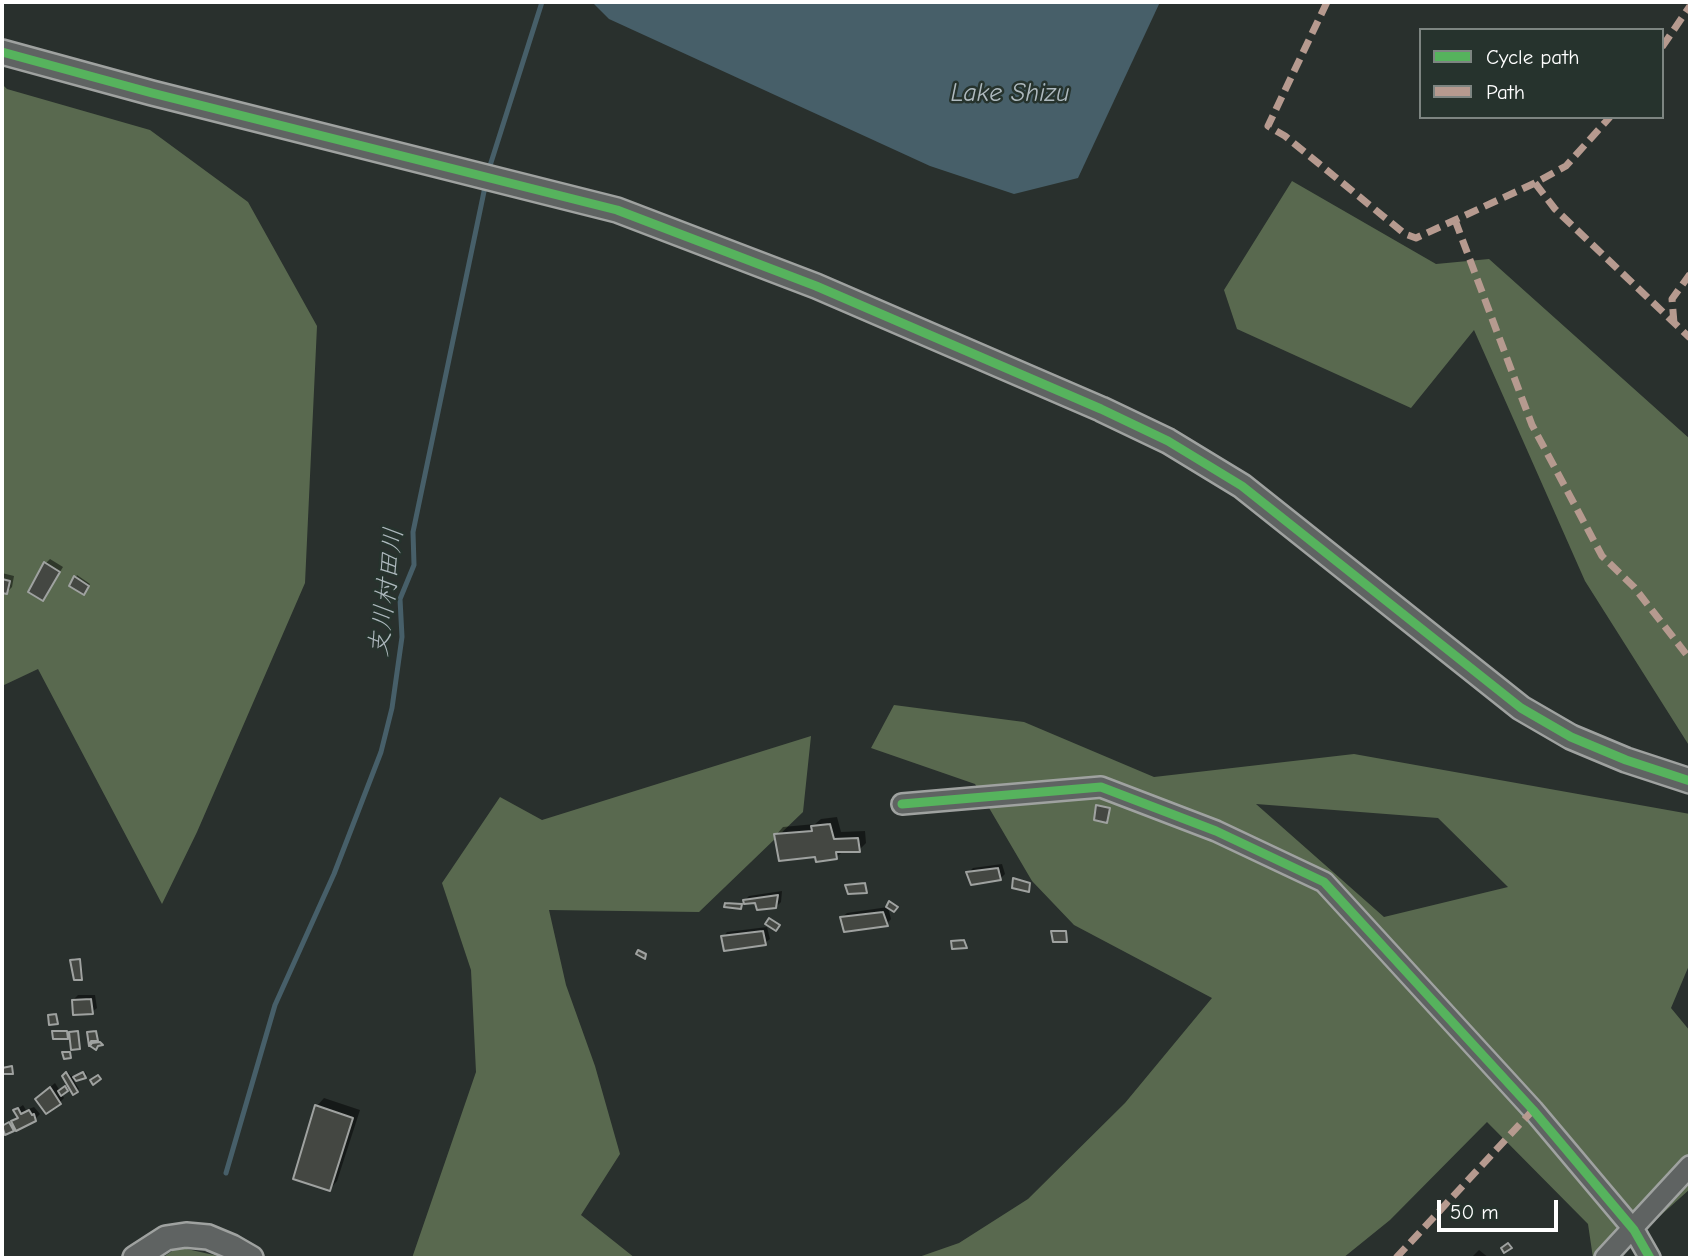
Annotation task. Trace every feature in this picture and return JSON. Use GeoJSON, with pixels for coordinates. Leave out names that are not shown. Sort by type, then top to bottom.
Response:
{"type":"FeatureCollection","features":[{"type":"Feature","properties":{"kind":"street"},"geometry":{"type":"LineString","coordinates":[[2,52],[617,210],[816,286],[1168,441],[1242,486],[1521,708],[1572,737],[1626,760],[1690,781]]}},
{"type":"Feature","properties":{"kind":"street"},"geometry":{"type":"LineString","coordinates":[[902,804],[1101,787],[1216,831],[1324,882],[1533,1110],[1634,1230],[1650,1258]]}},
{"type":"Feature","properties":{"kind":"street"},"geometry":{"type":"LineString","coordinates":[[1605,1258],[1634,1230],[1690,1166]]}},
{"type":"Feature","properties":{"kind":"street"},"geometry":{"type":"LineString","coordinates":[[135,1258],[166,1238],[186,1235],[208,1237],[251,1258]]}},
{"type":"Feature","properties":{"kind":"green space"},"geometry":{"type":"Polygon","coordinates":[[[2,84],[7,89],[150,130],[248,202],[317,326],[305,583],[197,832],[162,904],[38,669],[2,686],[2,84]]]}},
{"type":"Feature","properties":{"kind":"green space"},"geometry":{"type":"Polygon","coordinates":[[[1292,181],[1436,264],[1489,259],[1690,439],[1690,747],[1585,581],[1474,330],[1411,408],[1237,329],[1224,290],[1292,181]]]}},
{"type":"Feature","properties":{"kind":"green space"},"geometry":{"type":"Polygon","coordinates":[[[894,705],[1024,722],[1154,777],[1354,754],[1690,814],[1690,963],[1671,1008],[1690,1031],[1690,1189],[1613,1258],[1593,1258],[1588,1224],[1487,1122],[1390,1220],[1343,1258],[916,1258],[959,1243],[1028,1199],[1125,1103],[1212,998],[1074,925],[1032,881],[975,784],[871,748],[894,705]],[[1256,804],[1384,917],[1508,887],[1438,818],[1256,804]]]}},
{"type":"Feature","properties":{"kind":"green space"},"geometry":{"type":"Polygon","coordinates":[[[811,736],[803,812],[699,912],[549,910],[566,985],[595,1066],[620,1154],[581,1215],[635,1258],[412,1258],[476,1072],[471,970],[442,883],[500,797],[542,820],[811,736]]]}},
{"type":"Feature","properties":{"kind":"green space"},"geometry":{"type":"Polygon","coordinates":[[[178,1247],[227,1258],[162,1258],[178,1247]]]}},
{"type":"Feature","properties":{"kind":"water","name":"Lake Shizu"},"geometry":{"type":"Polygon","coordinates":[[[592,2],[1160,2],[1078,178],[1014,194],[930,166],[609,19],[592,2]]]}},
{"type":"Feature","properties":{"kind":"building"},"geometry":{"type":"Polygon","coordinates":[[[44,562],[60,572],[43,601],[28,592],[44,562]]]}},
{"type":"Feature","properties":{"kind":"building"},"geometry":{"type":"Polygon","coordinates":[[[74,576],[89,586],[84,595],[69,586],[74,576]]]}},
{"type":"Feature","properties":{"kind":"building"},"geometry":{"type":"Polygon","coordinates":[[[2,579],[10,581],[7,594],[2,593],[2,579]]]}},
{"type":"Feature","properties":{"kind":"building"},"geometry":{"type":"Polygon","coordinates":[[[1096,805],[1110,808],[1107,823],[1094,820],[1096,805]]]}},
{"type":"Feature","properties":{"kind":"building"},"geometry":{"type":"Polygon","coordinates":[[[830,824],[834,839],[858,838],[860,852],[836,852],[837,859],[816,862],[815,857],[779,861],[774,834],[812,831],[811,826],[830,824]]]}},
{"type":"Feature","properties":{"kind":"building"},"geometry":{"type":"Polygon","coordinates":[[[998,868],[1001,880],[971,885],[966,872],[998,868]]]}},
{"type":"Feature","properties":{"kind":"building"},"geometry":{"type":"Polygon","coordinates":[[[1013,878],[1030,883],[1029,892],[1012,888],[1013,878]]]}},
{"type":"Feature","properties":{"kind":"building"},"geometry":{"type":"Polygon","coordinates":[[[865,883],[867,893],[848,894],[845,885],[865,883]]]}},
{"type":"Feature","properties":{"kind":"building"},"geometry":{"type":"Polygon","coordinates":[[[778,895],[776,908],[757,910],[755,903],[744,904],[743,900],[778,895]]]}},
{"type":"Feature","properties":{"kind":"building"},"geometry":{"type":"Polygon","coordinates":[[[889,901],[898,907],[894,912],[886,907],[889,901]]]}},
{"type":"Feature","properties":{"kind":"building"},"geometry":{"type":"Polygon","coordinates":[[[725,903],[742,904],[741,909],[724,907],[725,903]]]}},
{"type":"Feature","properties":{"kind":"building"},"geometry":{"type":"Polygon","coordinates":[[[883,912],[888,926],[844,932],[840,917],[883,912]]]}},
{"type":"Feature","properties":{"kind":"building"},"geometry":{"type":"Polygon","coordinates":[[[769,918],[780,925],[776,931],[765,924],[769,918]]]}},
{"type":"Feature","properties":{"kind":"building"},"geometry":{"type":"Polygon","coordinates":[[[763,931],[766,945],[724,951],[721,936],[763,931]]]}},
{"type":"Feature","properties":{"kind":"building"},"geometry":{"type":"Polygon","coordinates":[[[1051,931],[1066,931],[1067,942],[1053,942],[1051,931]]]}},
{"type":"Feature","properties":{"kind":"building"},"geometry":{"type":"Polygon","coordinates":[[[964,940],[967,948],[952,949],[951,941],[964,940]]]}},
{"type":"Feature","properties":{"kind":"building"},"geometry":{"type":"Polygon","coordinates":[[[638,950],[646,954],[645,959],[636,954],[638,950]]]}},
{"type":"Feature","properties":{"kind":"building"},"geometry":{"type":"Polygon","coordinates":[[[80,959],[82,980],[74,980],[70,960],[80,959]]]}},
{"type":"Feature","properties":{"kind":"building"},"geometry":{"type":"Polygon","coordinates":[[[91,999],[93,1014],[73,1015],[72,1000],[91,999]]]}},
{"type":"Feature","properties":{"kind":"building"},"geometry":{"type":"Polygon","coordinates":[[[56,1014],[58,1024],[49,1025],[48,1015],[56,1014]]]}},
{"type":"Feature","properties":{"kind":"building"},"geometry":{"type":"Polygon","coordinates":[[[52,1031],[67,1031],[68,1039],[53,1039],[52,1031]]]}},
{"type":"Feature","properties":{"kind":"building"},"geometry":{"type":"Polygon","coordinates":[[[78,1031],[80,1049],[71,1050],[69,1032],[78,1031]]]}},
{"type":"Feature","properties":{"kind":"building"},"geometry":{"type":"Polygon","coordinates":[[[96,1031],[98,1041],[91,1041],[89,1046],[87,1032],[96,1031]]]}},
{"type":"Feature","properties":{"kind":"building"},"geometry":{"type":"Polygon","coordinates":[[[100,1042],[103,1045],[96,1050],[90,1046],[92,1043],[100,1042]]]}},
{"type":"Feature","properties":{"kind":"building"},"geometry":{"type":"Polygon","coordinates":[[[62,1052],[70,1052],[71,1058],[64,1059],[62,1052]]]}},
{"type":"Feature","properties":{"kind":"building"},"geometry":{"type":"Polygon","coordinates":[[[12,1066],[13,1074],[2,1074],[2,1068],[12,1066]]]}},
{"type":"Feature","properties":{"kind":"building"},"geometry":{"type":"Polygon","coordinates":[[[66,1072],[78,1092],[73,1095],[62,1076],[66,1072]]]}},
{"type":"Feature","properties":{"kind":"building"},"geometry":{"type":"Polygon","coordinates":[[[83,1072],[86,1078],[76,1081],[73,1077],[83,1072]]]}},
{"type":"Feature","properties":{"kind":"building"},"geometry":{"type":"Polygon","coordinates":[[[98,1075],[101,1079],[93,1085],[90,1080],[98,1075]]]}},
{"type":"Feature","properties":{"kind":"building"},"geometry":{"type":"Polygon","coordinates":[[[65,1086],[68,1091],[61,1096],[58,1091],[65,1086]]]}},
{"type":"Feature","properties":{"kind":"building"},"geometry":{"type":"Polygon","coordinates":[[[50,1087],[61,1104],[46,1114],[35,1099],[50,1087]]]}},
{"type":"Feature","properties":{"kind":"building"},"geometry":{"type":"Polygon","coordinates":[[[315,1105],[353,1118],[330,1191],[293,1179],[315,1105]]]}},
{"type":"Feature","properties":{"kind":"building"},"geometry":{"type":"Polygon","coordinates":[[[18,1108],[21,1114],[29,1110],[36,1121],[16,1131],[11,1121],[18,1118],[13,1110],[18,1108]]]}},
{"type":"Feature","properties":{"kind":"building"},"geometry":{"type":"Polygon","coordinates":[[[9,1122],[14,1131],[5,1135],[2,1126],[9,1122]]]}},
{"type":"Feature","properties":{"kind":"building"},"geometry":{"type":"Polygon","coordinates":[[[1508,1243],[1512,1248],[1504,1253],[1501,1248],[1508,1243]]]}},
{"type":"Feature","properties":{"kind":"waterway","name":"支川村田川"},"geometry":{"type":"LineString","coordinates":[[488,172],[542,2]]}},
{"type":"Feature","properties":{"kind":"waterway","name":"支川村田川"},"geometry":{"type":"LineString","coordinates":[[226,1173],[275,1005],[334,874],[381,752],[392,708],[402,637],[400,599],[414,565],[413,532],[486,182]]}},
{"type":"Feature","properties":{"kind":"marked path"},"geometry":{"type":"LineString","coordinates":[[1327,2],[1268,126],[1285,136],[1405,234],[1416,238],[1566,166],[1608,119]]}},
{"type":"Feature","properties":{"kind":"marked path"},"geometry":{"type":"LineString","coordinates":[[1664,44],[1690,6]]}},
{"type":"Feature","properties":{"kind":"marked path"},"geometry":{"type":"LineString","coordinates":[[1535,183],[1555,209],[1690,338]]}},
{"type":"Feature","properties":{"kind":"marked path"},"geometry":{"type":"LineString","coordinates":[[1455,220],[1532,425],[1602,556],[1634,587],[1690,659]]}},
{"type":"Feature","properties":{"kind":"marked path"},"geometry":{"type":"LineString","coordinates":[[1674,323],[1672,299],[1690,274]]}},
{"type":"Feature","properties":{"kind":"marked path"},"geometry":{"type":"LineString","coordinates":[[1396,1258],[1533,1110]]}},
{"type":"Feature","properties":{"kind":"cycle path"},"geometry":{"type":"LineString","coordinates":[[2,52],[152,93],[617,210],[816,286],[1101,409],[1168,441],[1242,486],[1521,708],[1571,737],[1626,760],[1690,781]]}},
{"type":"Feature","properties":{"kind":"cycle path"},"geometry":{"type":"LineString","coordinates":[[902,804],[1101,787],[1216,831],[1324,882],[1533,1110],[1634,1230],[1650,1258]]}}]}
